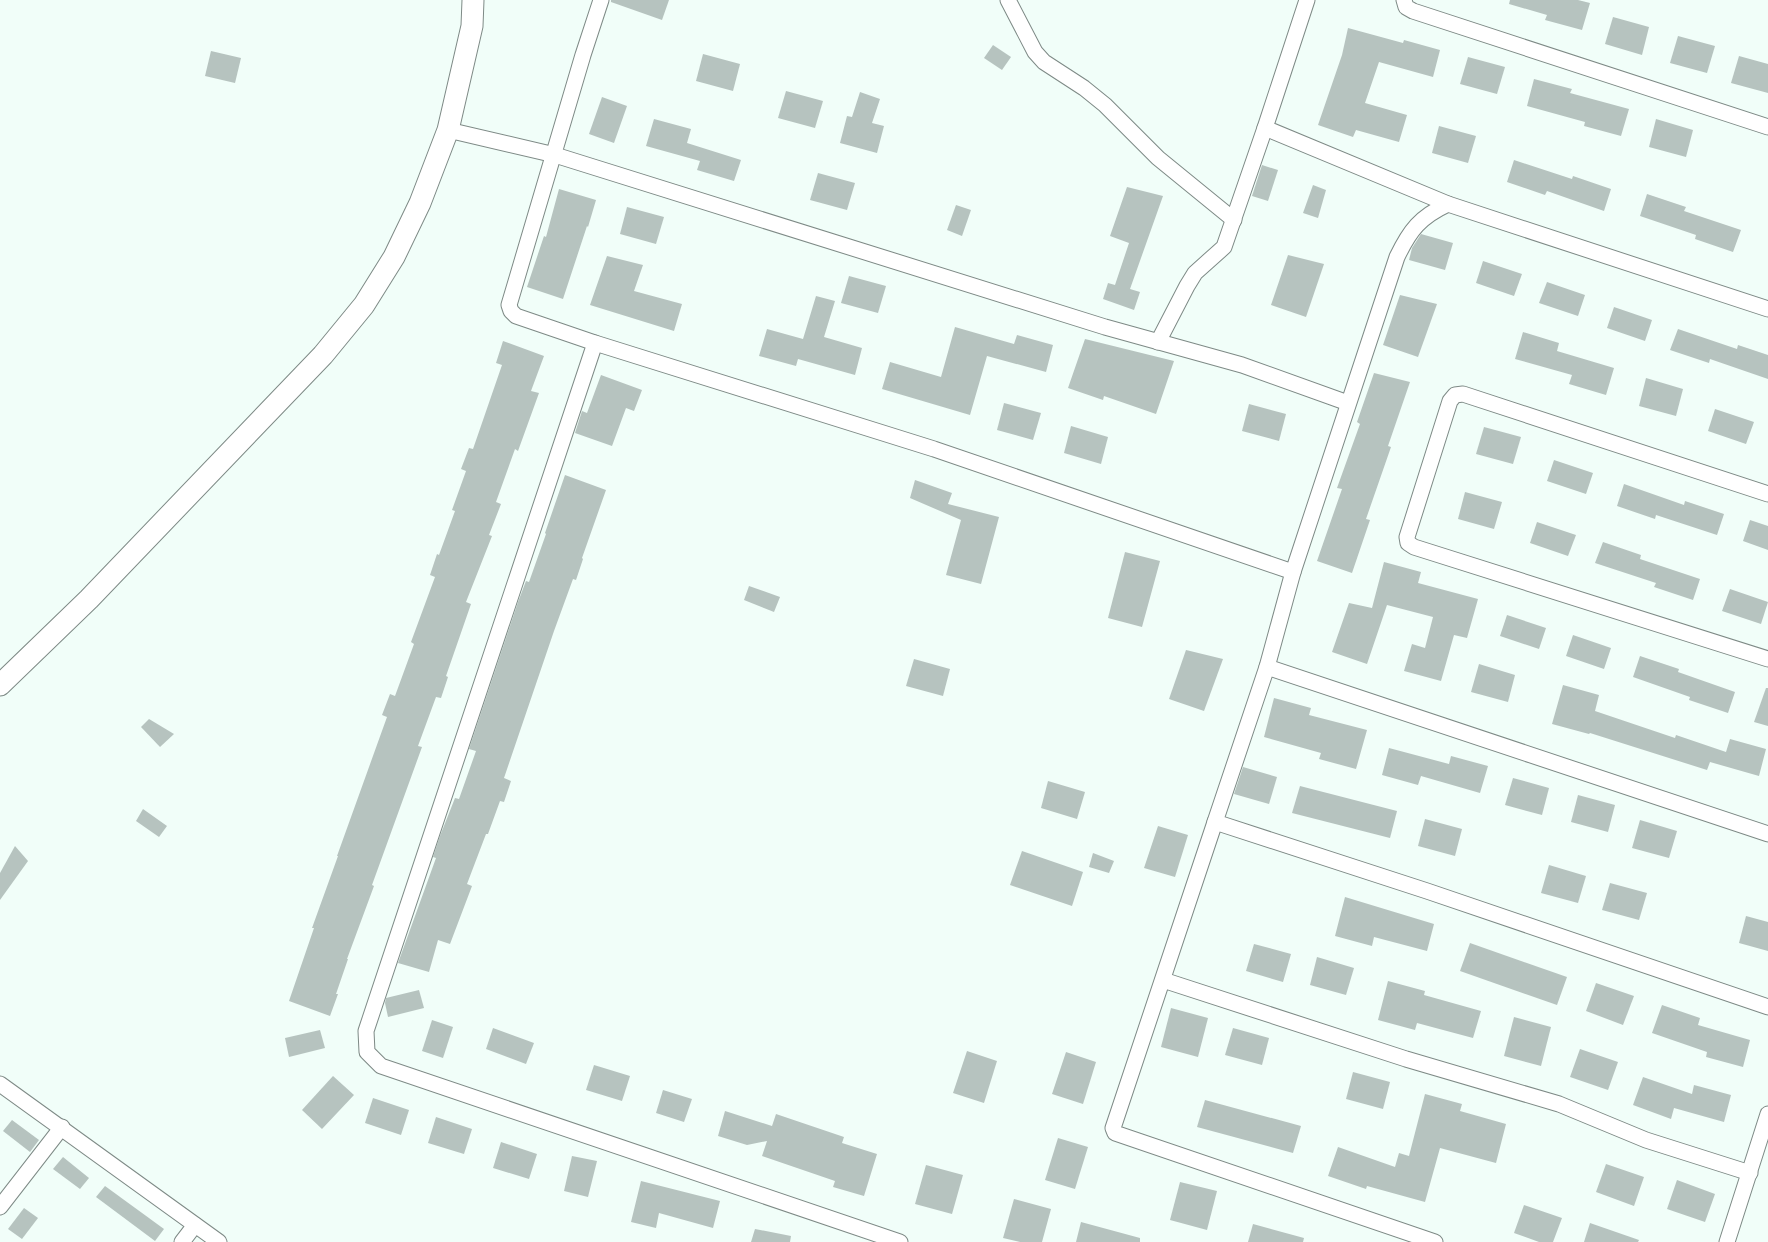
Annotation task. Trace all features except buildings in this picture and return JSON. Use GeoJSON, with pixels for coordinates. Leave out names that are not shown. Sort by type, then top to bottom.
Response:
{"type":"FeatureCollection","features":[{"type":"Feature","properties":{"kind":"street"},"geometry":{"type":"LineString","coordinates":[[0,685],[94,593],[323,355],[360,311],[394,257],[420,203],[448,130],[472,26],[473,0]]}},
{"type":"Feature","properties":{"kind":"street"},"geometry":{"type":"LineString","coordinates":[[602,0],[583,55],[555,155],[509,305],[511,311],[516,316],[595,343],[934,449],[1293,572]]}},
{"type":"Feature","properties":{"kind":"street"},"geometry":{"type":"LineString","coordinates":[[1008,0],[1035,52],[1044,62],[1084,88],[1105,104],[1158,158],[1234,220]]}},
{"type":"Feature","properties":{"kind":"street"},"geometry":{"type":"LineString","coordinates":[[1158,342],[1195,273],[1224,247],[1307,0]]}},
{"type":"Feature","properties":{"kind":"street"},"geometry":{"type":"LineString","coordinates":[[1404,0],[1406,7],[1413,11],[1768,127]]}},
{"type":"Feature","properties":{"kind":"street"},"geometry":{"type":"LineString","coordinates":[[1265,128],[1448,204],[1768,309]]}},
{"type":"Feature","properties":{"kind":"street"},"geometry":{"type":"LineString","coordinates":[[448,130],[555,155],[1105,328],[1242,365],[1348,403]]}},
{"type":"Feature","properties":{"kind":"street"},"geometry":{"type":"LineString","coordinates":[[1435,1242],[1115,1133],[1113,1128],[1267,667],[1293,572],[1397,257],[1404,242],[1422,219],[1448,204]]}},
{"type":"Feature","properties":{"kind":"street"},"geometry":{"type":"LineString","coordinates":[[595,343],[366,1032],[367,1052],[381,1066],[900,1242]]}},
{"type":"Feature","properties":{"kind":"street"},"geometry":{"type":"LineString","coordinates":[[1768,494],[1463,394],[1455,396],[1450,401],[1407,537],[1408,543],[1414,547],[1768,659]]}},
{"type":"Feature","properties":{"kind":"street"},"geometry":{"type":"LineString","coordinates":[[1267,667],[1768,834]]}},
{"type":"Feature","properties":{"kind":"street"},"geometry":{"type":"LineString","coordinates":[[1215,822],[1768,1007]]}},
{"type":"Feature","properties":{"kind":"street"},"geometry":{"type":"LineString","coordinates":[[1163,980],[1406,1059],[1559,1104],[1646,1140],[1750,1173]]}},
{"type":"Feature","properties":{"kind":"street"},"geometry":{"type":"LineString","coordinates":[[0,1084],[219,1242]]}},
{"type":"Feature","properties":{"kind":"street"},"geometry":{"type":"LineString","coordinates":[[1727,1242],[1768,1114]]}},
{"type":"Feature","properties":{"kind":"street"},"geometry":{"type":"LineString","coordinates":[[0,1207],[62,1128]]}},
{"type":"Feature","properties":{"kind":"street"},"geometry":{"type":"LineString","coordinates":[[182,1242],[195,1225]]}}]}
